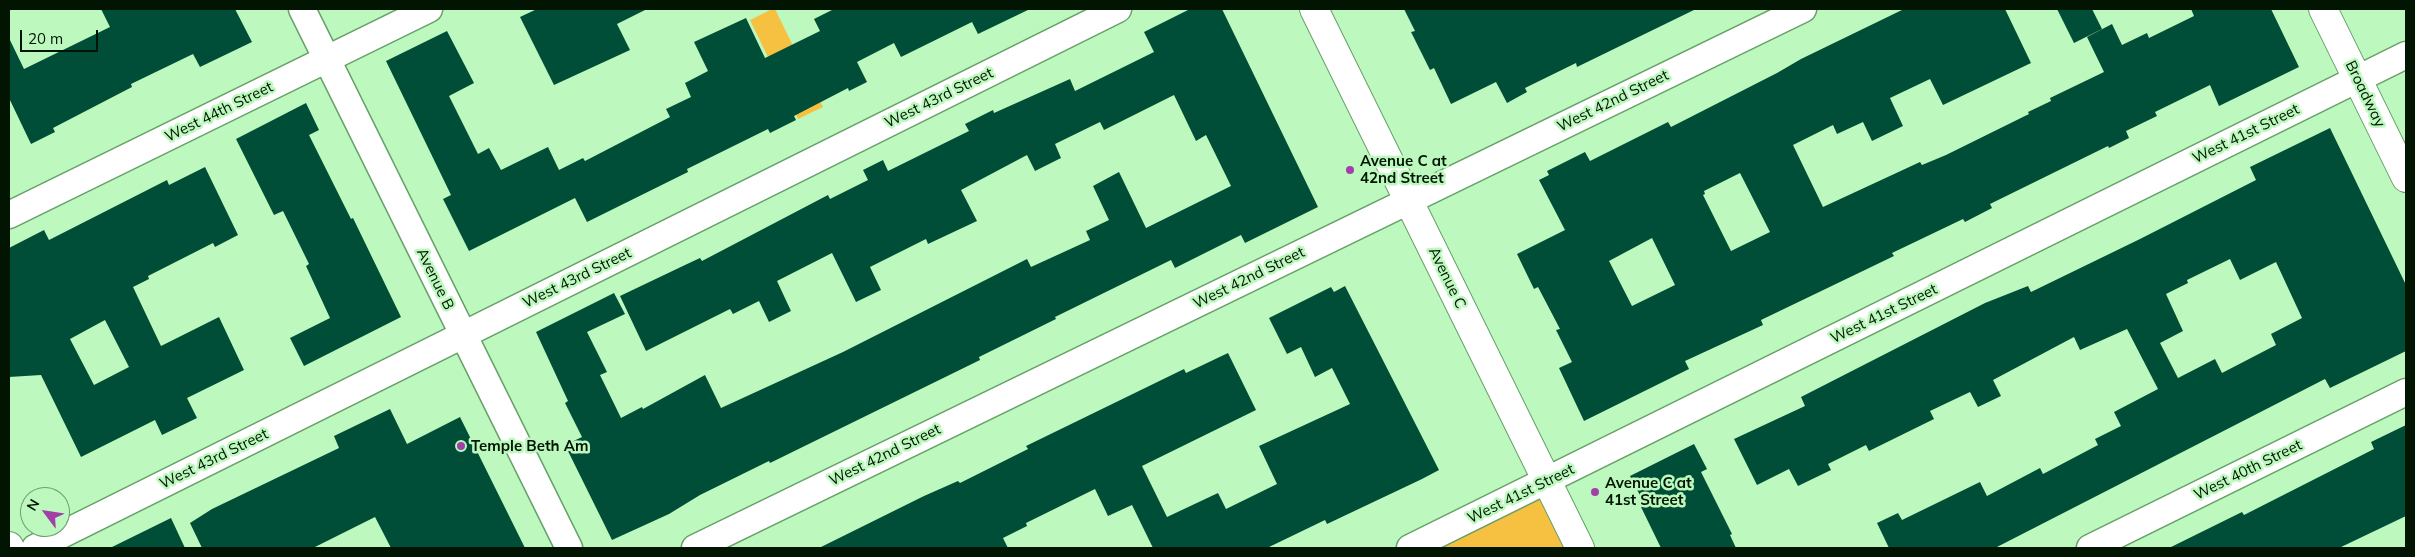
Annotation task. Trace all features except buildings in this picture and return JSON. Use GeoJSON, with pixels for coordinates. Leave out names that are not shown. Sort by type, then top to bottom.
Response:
{"type":"FeatureCollection","features":[{"type":"Feature","properties":{"kind":"main road","name":"Avenue C"},"geometry":{"type":"LineString","coordinates":[[1314,9],[1580,548]]}},
{"type":"Feature","properties":{"kind":"main road","name":"Broadway"},"geometry":{"type":"LineString","coordinates":[[2323,9],[2406,178]]}},
{"type":"Feature","properties":{"kind":"street","name":"Avenue B"},"geometry":{"type":"LineString","coordinates":[[302,9],[569,548]]}},
{"type":"Feature","properties":{"kind":"street","name":"West 44th Street"},"geometry":{"type":"LineString","coordinates":[[9,215],[429,9]]}},
{"type":"Feature","properties":{"kind":"street","name":"West 43rd Street"},"geometry":{"type":"LineString","coordinates":[[35,548],[1118,9]]}},
{"type":"Feature","properties":{"kind":"street","name":"West 42nd Street"},"geometry":{"type":"LineString","coordinates":[[695,548],[1803,9]]}},
{"type":"Feature","properties":{"kind":"street","name":"West 41st Street"},"geometry":{"type":"LineString","coordinates":[[1410,548],[2406,54]]}},
{"type":"Feature","properties":{"kind":"street","name":"West 40th Street"},"geometry":{"type":"LineString","coordinates":[[2090,548],[2406,392]]}},
{"type":"Feature","properties":{"kind":"shaded area"},"geometry":{"type":"Polygon","coordinates":[[[775,9],[823,107],[798,119],[750,20],[775,9]]]}},
{"type":"Feature","properties":{"kind":"shaded area"},"geometry":{"type":"Polygon","coordinates":[[[1547,480],[1580,548],[1408,548],[1547,480]]]}},
{"type":"Feature","properties":{"kind":"place","name":"Avenue C at 42nd Street"},"geometry":{"type":"Point","coordinates":[1350,170]}},
{"type":"Feature","properties":{"kind":"place","name":"Temple Beth Am"},"geometry":{"type":"Point","coordinates":[461,446]}},
{"type":"Feature","properties":{"kind":"place","name":"Avenue C at 41st Street"},"geometry":{"type":"Point","coordinates":[1595,492]}}]}
